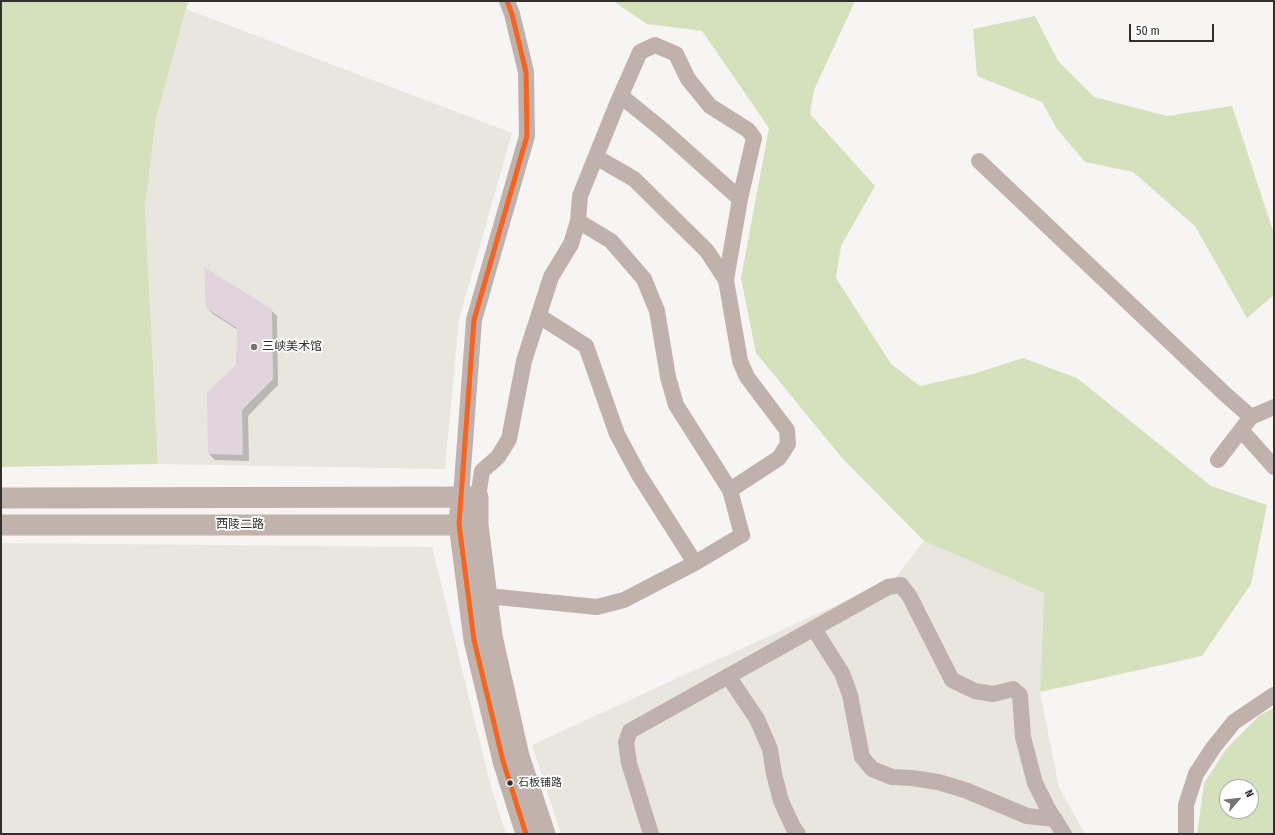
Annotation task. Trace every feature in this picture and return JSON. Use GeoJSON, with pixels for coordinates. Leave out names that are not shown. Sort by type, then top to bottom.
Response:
{"type":"FeatureCollection","features":[{"type":"Feature","properties":{"kind":"main road"},"geometry":{"type":"LineString","coordinates":[[1,498],[470,496],[468,525],[474,640],[503,761],[526,834]]}},
{"type":"Feature","properties":{"kind":"main road","name":"西陵二路"},"geometry":{"type":"LineString","coordinates":[[1,525],[468,525]]}},
{"type":"Feature","properties":{"kind":"main road"},"geometry":{"type":"LineString","coordinates":[[468,525],[487,596],[492,636],[519,756],[545,834]]}},
{"type":"Feature","properties":{"kind":"street"},"geometry":{"type":"LineString","coordinates":[[470,496],[474,320],[527,136],[526,72],[512,14],[507,1]]}},
{"type":"Feature","properties":{"kind":"street"},"geometry":{"type":"LineString","coordinates":[[470,496],[482,471],[498,457],[509,439],[524,361],[551,276],[571,244],[578,220],[580,196],[640,52],[655,45],[676,54],[688,79],[710,106],[748,130],[754,138],[740,198],[726,280],[740,361],[747,378],[787,430],[788,444],[779,458],[730,490]]}},
{"type":"Feature","properties":{"kind":"street"},"geometry":{"type":"LineString","coordinates":[[621,96],[664,131],[740,198]]}},
{"type":"Feature","properties":{"kind":"street"},"geometry":{"type":"LineString","coordinates":[[596,157],[634,179],[707,251],[726,280]]}},
{"type":"Feature","properties":{"kind":"street"},"geometry":{"type":"LineString","coordinates":[[979,161],[1168,341],[1246,424],[1274,467]]}},
{"type":"Feature","properties":{"kind":"street"},"geometry":{"type":"LineString","coordinates":[[487,596],[597,607],[624,600],[695,563],[742,535],[730,490],[676,405],[668,377],[657,312],[644,279],[611,241],[578,220]]}},
{"type":"Feature","properties":{"kind":"street"},"geometry":{"type":"LineString","coordinates":[[539,316],[586,346],[617,434],[639,476],[695,563]]}},
{"type":"Feature","properties":{"kind":"street"},"geometry":{"type":"LineString","coordinates":[[1218,460],[1246,424],[1274,407]]}},
{"type":"Feature","properties":{"kind":"street"},"geometry":{"type":"LineString","coordinates":[[651,834],[629,763],[626,742],[630,731],[888,587],[901,585],[910,597],[952,680],[975,690],[993,694],[1013,689],[1020,695],[1023,736],[1036,783],[1048,809],[1064,834]]}},
{"type":"Feature","properties":{"kind":"street"},"geometry":{"type":"LineString","coordinates":[[814,628],[842,673],[850,695],[862,757],[872,769],[892,777],[938,782],[965,790],[1027,816],[1055,819]]}},
{"type":"Feature","properties":{"kind":"street"},"geometry":{"type":"LineString","coordinates":[[728,676],[757,719],[770,749],[774,774],[781,801],[793,827],[798,834]]}},
{"type":"Feature","properties":{"kind":"street"},"geometry":{"type":"LineString","coordinates":[[1186,834],[1186,805],[1196,774],[1213,748],[1234,722],[1274,695]]}},
{"type":"Feature","properties":{"kind":"shaded area"},"geometry":{"type":"Polygon","coordinates":[[[186,9],[512,133],[459,319],[445,469],[158,464],[145,208],[156,119],[186,9]]]}},
{"type":"Feature","properties":{"kind":"shaded area"},"geometry":{"type":"Polygon","coordinates":[[[924,541],[1044,593],[1040,692],[1059,787],[1085,834],[561,834],[532,745],[895,578],[924,541]]]}},
{"type":"Feature","properties":{"kind":"shaded area"},"geometry":{"type":"Polygon","coordinates":[[[1,543],[432,547],[491,787],[506,834],[1,834],[1,543]]]}},
{"type":"Feature","properties":{"kind":"green space"},"geometry":{"type":"Polygon","coordinates":[[[1,1],[189,1],[156,119],[145,208],[158,464],[1,467],[1,1]]]}},
{"type":"Feature","properties":{"kind":"green space"},"geometry":{"type":"Polygon","coordinates":[[[613,1],[855,1],[814,90],[810,114],[875,186],[841,246],[836,278],[891,364],[920,386],[973,374],[1023,358],[1077,378],[1211,486],[1267,505],[1251,584],[1202,656],[1040,692],[1044,593],[924,541],[843,459],[756,353],[741,278],[769,128],[702,31],[647,24],[613,1]]]}},
{"type":"Feature","properties":{"kind":"green space"},"geometry":{"type":"Polygon","coordinates":[[[1035,16],[1058,61],[1094,97],[1167,116],[1232,106],[1274,234],[1274,295],[1247,318],[1195,226],[1133,172],[1085,162],[1057,129],[1042,102],[977,76],[973,29],[1035,16]]]}},
{"type":"Feature","properties":{"kind":"green space"},"geometry":{"type":"Polygon","coordinates":[[[1274,708],[1274,834],[1197,834],[1204,783],[1227,748],[1260,715],[1274,708]]]}},
{"type":"Feature","properties":{"kind":"building","name":"三峡美术馆"},"geometry":{"type":"Polygon","coordinates":[[[204,267],[272,309],[273,379],[242,410],[243,455],[208,454],[207,392],[236,365],[237,328],[206,308],[204,267]]]}},
{"type":"Feature","properties":{"kind":"transit line"},"geometry":{"type":"LineString","coordinates":[[507,1],[512,14],[526,72],[527,136],[474,320],[459,524],[474,640],[503,761],[526,834]]}},
{"type":"Feature","properties":{"kind":"place","name":"三峡美术馆"},"geometry":{"type":"Point","coordinates":[254,347]}},
{"type":"Feature","properties":{"kind":"place","name":"石板铺路"},"geometry":{"type":"Point","coordinates":[510,783]}}]}
